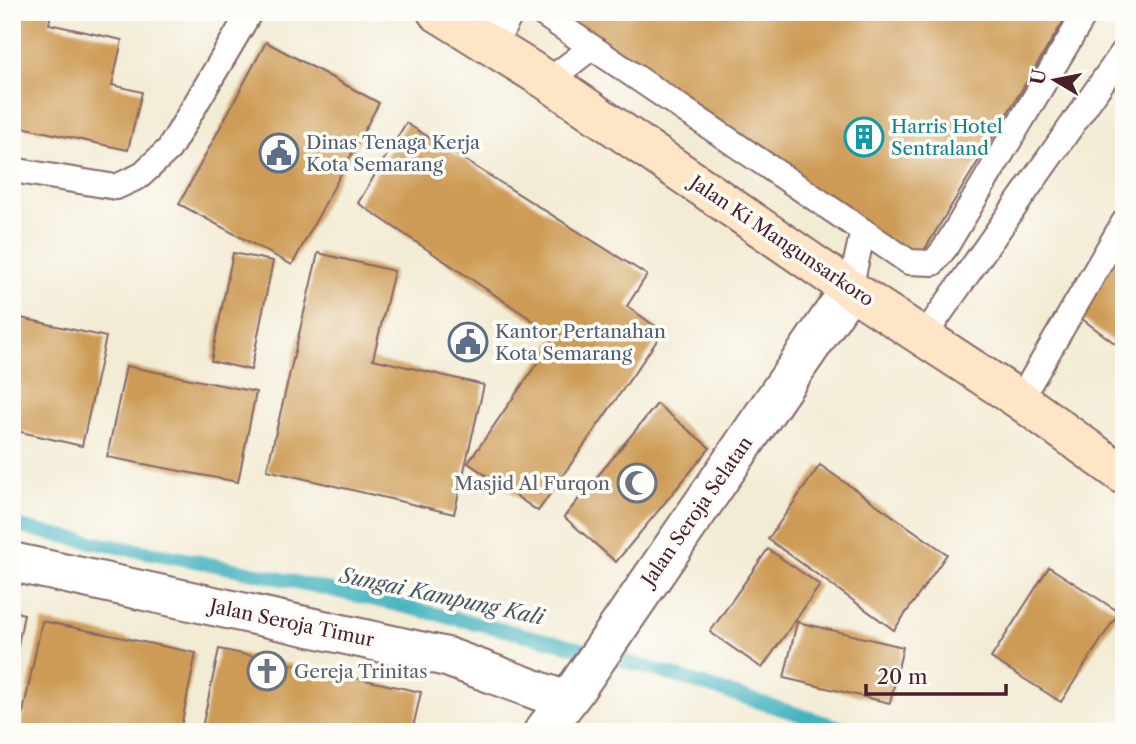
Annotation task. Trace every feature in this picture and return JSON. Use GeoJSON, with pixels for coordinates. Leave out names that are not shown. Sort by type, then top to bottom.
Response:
{"type":"FeatureCollection","features":[{"type":"Feature","properties":{"kind":"main road","name":"Jalan Ki Mangunsarkoro"},"geometry":{"type":"LineString","coordinates":[[437,12],[495,27],[548,81],[850,289],[1020,400],[1122,471]]}},
{"type":"Feature","properties":{"kind":"street","name":"Jalan Seroja Selatan"},"geometry":{"type":"LineString","coordinates":[[543,732],[572,694],[850,289]]}},
{"type":"Feature","properties":{"kind":"street","name":"Jalan Seroja Timur"},"geometry":{"type":"LineString","coordinates":[[12,562],[447,657],[572,694]]}},
{"type":"Feature","properties":{"kind":"lane"},"geometry":{"type":"LineString","coordinates":[[12,170],[116,187],[140,176],[169,149],[250,12]]}},
{"type":"Feature","properties":{"kind":"lane"},"geometry":{"type":"LineString","coordinates":[[540,12],[909,262],[933,263],[945,248],[1086,12]]}},
{"type":"Feature","properties":{"kind":"lane"},"geometry":{"type":"LineString","coordinates":[[548,81],[591,48]]}},
{"type":"Feature","properties":{"kind":"lane"},"geometry":{"type":"LineString","coordinates":[[924,336],[1124,51]]}},
{"type":"Feature","properties":{"kind":"lane"},"geometry":{"type":"LineString","coordinates":[[1020,400],[1124,222]]}},
{"type":"Feature","properties":{"kind":"lane"},"geometry":{"type":"LineString","coordinates":[[850,289],[863,231]]}},
{"type":"Feature","properties":{"kind":"building"},"geometry":{"type":"Polygon","coordinates":[[[12,12],[51,12],[49,24],[122,40],[112,85],[142,92],[128,150],[12,125],[12,12]]]}},
{"type":"Feature","properties":{"kind":"building","name":"Harris Hotel Sentraland"},"geometry":{"type":"Polygon","coordinates":[[[553,12],[1069,12],[917,262],[553,12]]]}},
{"type":"Feature","properties":{"kind":"building","name":"Dinas Tenaga Kerja Kota Semarang"},"geometry":{"type":"Polygon","coordinates":[[[266,42],[379,103],[292,265],[179,204],[266,42]]]}},
{"type":"Feature","properties":{"kind":"building"},"geometry":{"type":"Polygon","coordinates":[[[406,123],[647,275],[627,306],[663,332],[538,511],[468,463],[556,336],[358,203],[406,123]]]}},
{"type":"Feature","properties":{"kind":"building"},"geometry":{"type":"Polygon","coordinates":[[[1124,246],[1124,350],[1074,313],[1124,246]]]}},
{"type":"Feature","properties":{"kind":"building"},"geometry":{"type":"Polygon","coordinates":[[[233,253],[273,261],[251,370],[211,361],[233,253]]]}},
{"type":"Feature","properties":{"kind":"building"},"geometry":{"type":"Polygon","coordinates":[[[318,253],[394,271],[373,359],[484,385],[454,514],[267,470],[318,253]]]}},
{"type":"Feature","properties":{"kind":"building"},"geometry":{"type":"Polygon","coordinates":[[[12,316],[106,337],[82,446],[12,430],[12,316]]]}},
{"type":"Feature","properties":{"kind":"building"},"geometry":{"type":"Polygon","coordinates":[[[126,366],[256,392],[238,482],[107,457],[126,366]]]}},
{"type":"Feature","properties":{"kind":"building","name":"Masjid Al Furqon"},"geometry":{"type":"Polygon","coordinates":[[[657,404],[710,448],[616,562],[564,517],[657,404]]]}},
{"type":"Feature","properties":{"kind":"building"},"geometry":{"type":"Polygon","coordinates":[[[820,465],[947,554],[894,630],[768,539],[820,465]]]}},
{"type":"Feature","properties":{"kind":"building"},"geometry":{"type":"Polygon","coordinates":[[[768,549],[820,585],[762,668],[710,632],[768,549]]]}},
{"type":"Feature","properties":{"kind":"building"},"geometry":{"type":"Polygon","coordinates":[[[1049,567],[1119,612],[1061,702],[991,658],[1049,567]]]}},
{"type":"Feature","properties":{"kind":"building"},"geometry":{"type":"Polygon","coordinates":[[[12,611],[24,614],[14,667],[12,667],[12,611]]]}},
{"type":"Feature","properties":{"kind":"building"},"geometry":{"type":"Polygon","coordinates":[[[42,621],[196,653],[180,732],[19,732],[42,621]]]}},
{"type":"Feature","properties":{"kind":"building"},"geometry":{"type":"Polygon","coordinates":[[[797,622],[903,647],[890,703],[784,678],[797,622]]]}},
{"type":"Feature","properties":{"kind":"building","name":"Gereja Trinitas"},"geometry":{"type":"Polygon","coordinates":[[[219,649],[421,692],[412,732],[201,732],[219,649]]]}},
{"type":"Feature","properties":{"kind":"waterway","name":"Sungai Kampung Kali"},"geometry":{"type":"LineString","coordinates":[[12,525],[365,597],[567,645],[856,732]]}},
{"type":"Feature","properties":{"kind":"place","name":"Harris Hotel Sentraland"},"geometry":{"type":"Point","coordinates":[864,137]}},
{"type":"Feature","properties":{"kind":"place","name":"Dinas Tenaga Kerja Kota Semarang"},"geometry":{"type":"Point","coordinates":[279,153]}},
{"type":"Feature","properties":{"kind":"place","name":"Kantor Pertanahan Kota Semarang"},"geometry":{"type":"Point","coordinates":[468,342]}},
{"type":"Feature","properties":{"kind":"place","name":"Masjid Al Furqon"},"geometry":{"type":"Point","coordinates":[637,483]}},
{"type":"Feature","properties":{"kind":"place","name":"Gereja Trinitas"},"geometry":{"type":"Point","coordinates":[267,671]}}]}
